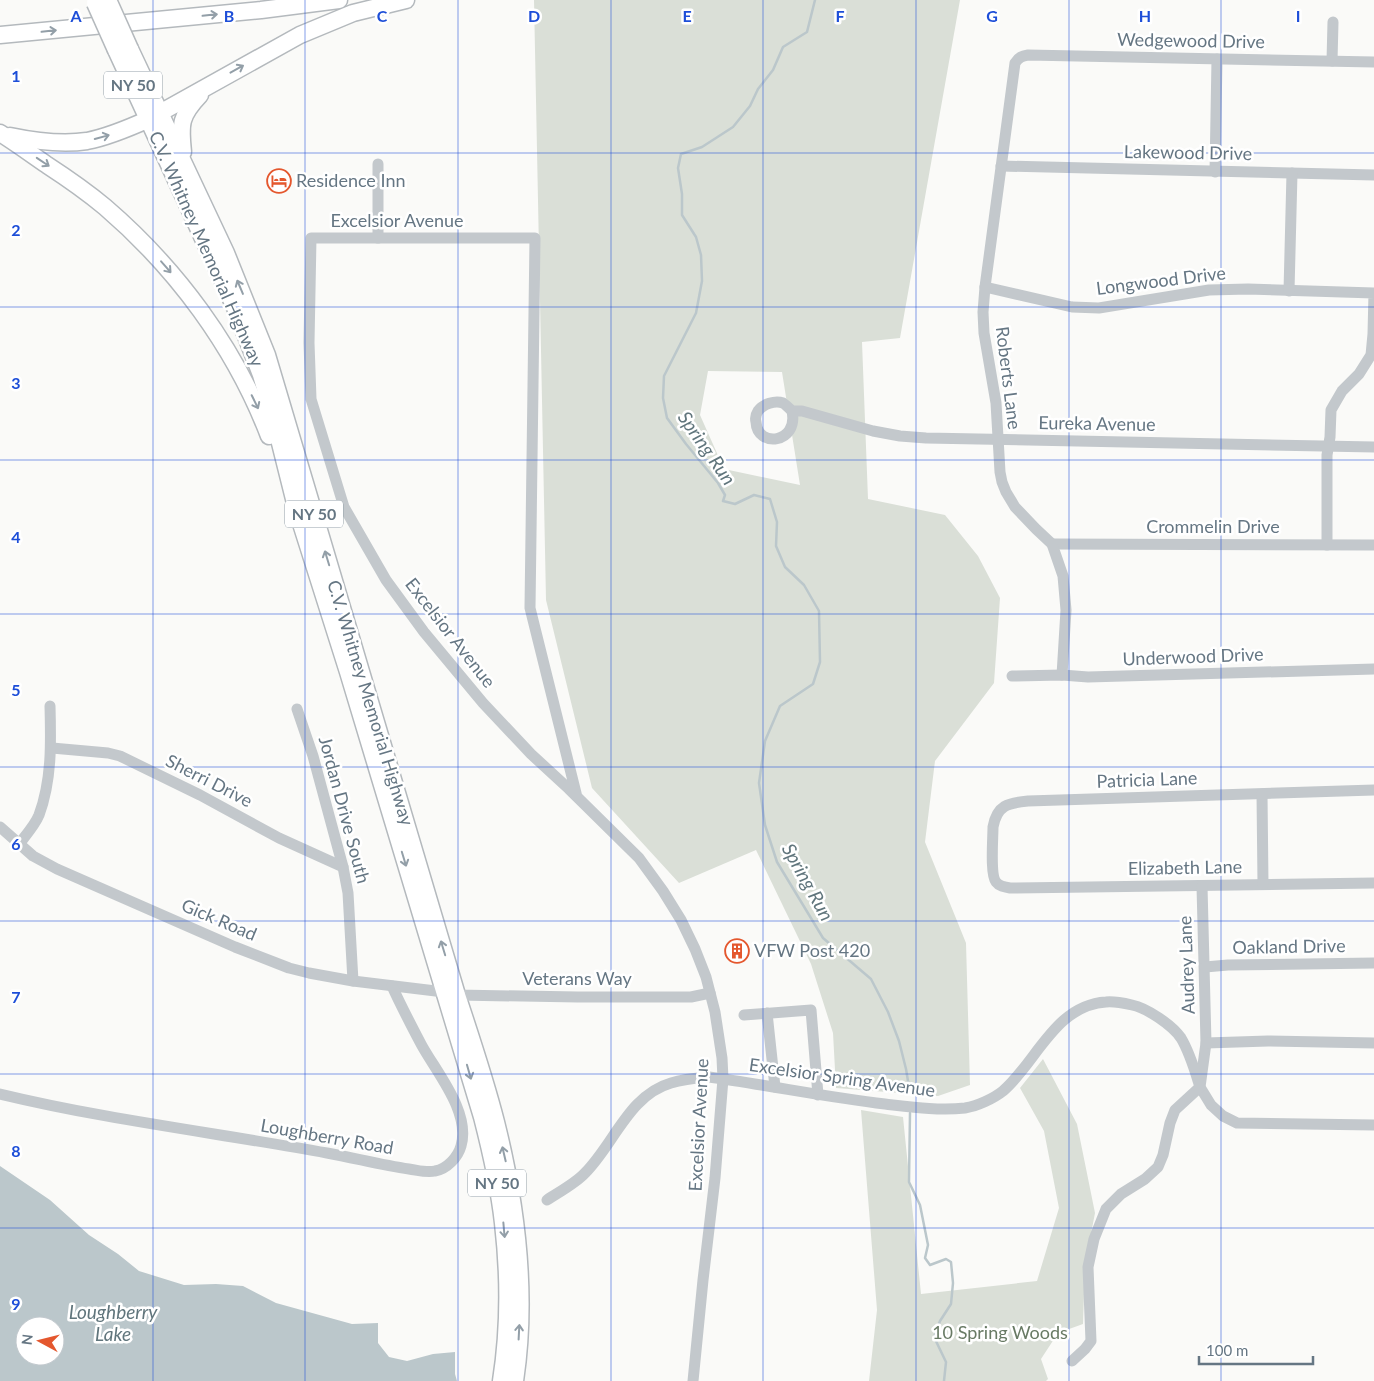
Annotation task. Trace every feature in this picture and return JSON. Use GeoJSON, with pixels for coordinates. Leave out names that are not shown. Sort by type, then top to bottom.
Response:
{"type":"FeatureCollection","features":[{"type":"Feature","properties":{"kind":"highway"},"geometry":{"type":"LineString","coordinates":[[0,35],[242,12],[339,0]]}},
{"type":"Feature","properties":{"kind":"highway"},"geometry":{"type":"LineString","coordinates":[[1,134],[34,140],[68,142],[86,141],[103,137],[155,116],[300,34],[353,13],[406,0]]}},
{"type":"Feature","properties":{"kind":"highway","name":"C.V. Whitney Memorial Highway"},"geometry":{"type":"LineString","coordinates":[[101,1],[155,116],[236,310],[260,375],[272,411],[297,511],[351,681],[451,993],[484,1080],[496,1121],[512,1195],[516,1224],[520,1289],[515,1381]]}},
{"type":"Feature","properties":{"kind":"highway"},"geometry":{"type":"LineString","coordinates":[[184,164],[181,123],[185,112],[210,84]]}},
{"type":"Feature","properties":{"kind":"highway","name":"C.V. Whitney Memorial Highway"},"geometry":{"type":"LineString","coordinates":[[155,116],[184,164],[226,252],[267,355],[451,993],[455,1025],[493,1162],[503,1222],[506,1256],[506,1291],[501,1381]]}},
{"type":"Feature","properties":{"kind":"highway"},"geometry":{"type":"LineString","coordinates":[[1,134],[74,183],[105,207],[152,252],[184,289],[220,339],[249,391],[262,418],[297,511]]}},
{"type":"Feature","properties":{"kind":"street"},"geometry":{"type":"LineString","coordinates":[[1332,61],[1333,22]]}},
{"type":"Feature","properties":{"kind":"street","name":"Wedgewood Drive"},"geometry":{"type":"LineString","coordinates":[[1014,68],[1018,59],[1028,55],[1374,62]]}},
{"type":"Feature","properties":{"kind":"street"},"geometry":{"type":"LineString","coordinates":[[1215,172],[1217,60]]}},
{"type":"Feature","properties":{"kind":"street","name":"Roberts Lane"},"geometry":{"type":"LineString","coordinates":[[1014,68],[985,287],[984,333],[996,403],[1002,482],[1015,507],[1052,544],[1063,576],[1066,610],[1062,675]]}},
{"type":"Feature","properties":{"kind":"street"},"geometry":{"type":"LineString","coordinates":[[378,164],[378,238]]}},
{"type":"Feature","properties":{"kind":"street","name":"Lakewood Drive"},"geometry":{"type":"LineString","coordinates":[[1001,166],[1374,175]]}},
{"type":"Feature","properties":{"kind":"street"},"geometry":{"type":"LineString","coordinates":[[1289,291],[1292,173]]}},
{"type":"Feature","properties":{"kind":"street","name":"Excelsior Avenue"},"geometry":{"type":"LineString","coordinates":[[577,797],[530,608],[535,238],[311,238],[309,343],[311,399],[344,507],[386,580],[424,632],[483,703],[531,754],[639,858],[663,890],[681,920],[706,977],[715,1012],[723,1079],[715,1178],[702,1280],[693,1381]]}},
{"type":"Feature","properties":{"kind":"street","name":"Longwood Drive"},"geometry":{"type":"LineString","coordinates":[[985,287],[1072,307],[1084,308],[1112,306],[1209,290],[1248,289],[1374,293]]}},
{"type":"Feature","properties":{"kind":"street"},"geometry":{"type":"LineString","coordinates":[[1327,545],[1327,455],[1331,410],[1342,391],[1359,374],[1371,355],[1374,293]]}},
{"type":"Feature","properties":{"kind":"street","name":"Eureka Avenue"},"geometry":{"type":"LineString","coordinates":[[797,411],[873,431],[926,438],[1374,447]]}},
{"type":"Feature","properties":{"kind":"street","name":"Crommelin Drive"},"geometry":{"type":"LineString","coordinates":[[1052,544],[1374,545]]}},
{"type":"Feature","properties":{"kind":"street","name":"Underwood Drive"},"geometry":{"type":"LineString","coordinates":[[1012,676],[1062,675],[1088,677],[1374,669]]}},
{"type":"Feature","properties":{"kind":"street"},"geometry":{"type":"LineString","coordinates":[[19,844],[39,816],[47,787],[52,748],[50,706]]}},
{"type":"Feature","properties":{"kind":"street","name":"Jordan Drive South"},"geometry":{"type":"LineString","coordinates":[[297,709],[313,756],[343,867],[348,893],[353,981]]}},
{"type":"Feature","properties":{"kind":"street","name":"Sherri Drive"},"geometry":{"type":"LineString","coordinates":[[52,748],[108,753],[120,756],[200,795],[279,838],[343,867]]}},
{"type":"Feature","properties":{"kind":"street","name":"Patricia Lane"},"geometry":{"type":"LineString","coordinates":[[997,883],[993,874],[993,827],[995,819],[1004,806],[1012,802],[1374,790]]}},
{"type":"Feature","properties":{"kind":"street"},"geometry":{"type":"LineString","coordinates":[[1262,794],[1263,884]]}},
{"type":"Feature","properties":{"kind":"street","name":"Gick Road"},"geometry":{"type":"LineString","coordinates":[[0,827],[34,856],[57,869],[235,947],[289,968],[353,981],[451,993]]}},
{"type":"Feature","properties":{"kind":"street","name":"Elizabeth Lane"},"geometry":{"type":"LineString","coordinates":[[997,883],[1002,887],[1010,888],[1374,883]]}},
{"type":"Feature","properties":{"kind":"street","name":"Audrey Lane"},"geometry":{"type":"LineString","coordinates":[[1202,886],[1206,1043]]}},
{"type":"Feature","properties":{"kind":"street","name":"Oakland Drive"},"geometry":{"type":"LineString","coordinates":[[1205,967],[1374,963]]}},
{"type":"Feature","properties":{"kind":"street","name":"Loughberry Road"},"geometry":{"type":"LineString","coordinates":[[0,1094],[143,1123],[328,1153],[385,1166],[430,1172],[438,1171],[449,1164],[458,1154],[464,1135],[462,1121],[456,1103],[421,1045],[392,986]]}},
{"type":"Feature","properties":{"kind":"street","name":"Veterans Way"},"geometry":{"type":"LineString","coordinates":[[451,993],[578,997],[691,997],[710,992]]}},
{"type":"Feature","properties":{"kind":"street","name":"Excelsior Spring Avenue"},"geometry":{"type":"LineString","coordinates":[[547,1200],[584,1175],[633,1110],[655,1090],[671,1083],[710,1077],[861,1102],[940,1109],[966,1108],[1002,1092],[1014,1080],[1048,1036],[1073,1014],[1091,1004],[1106,1002],[1140,1006],[1166,1023],[1181,1037],[1200,1087],[1211,1105],[1223,1116],[1237,1123],[1374,1125]]}},
{"type":"Feature","properties":{"kind":"street"},"geometry":{"type":"LineString","coordinates":[[744,1015],[811,1010],[818,1094]]}},
{"type":"Feature","properties":{"kind":"street"},"geometry":{"type":"LineString","coordinates":[[767,1013],[775,1087]]}},
{"type":"Feature","properties":{"kind":"street"},"geometry":{"type":"LineString","coordinates":[[1072,1361],[1086,1349],[1090,1341],[1088,1267],[1094,1239],[1106,1209],[1121,1194],[1145,1179],[1158,1167],[1175,1110],[1200,1087],[1206,1043],[1268,1041],[1374,1043]]}},
{"type":"Feature","properties":{"kind":"green space"},"geometry":{"type":"Polygon","coordinates":[[[534,0],[960,0],[900,338],[862,342],[868,499],[945,515],[978,556],[1000,598],[994,683],[935,761],[925,842],[966,943],[970,1085],[938,1096],[836,1088],[833,1033],[811,964],[756,850],[679,883],[592,788],[546,600],[534,0]],[[708,371],[700,415],[724,469],[800,485],[782,372],[708,371]]]}},
{"type":"Feature","properties":{"kind":"green space","name":"10 Spring Woods"},"geometry":{"type":"Polygon","coordinates":[[[1043,1059],[1077,1124],[1095,1213],[1085,1265],[1083,1324],[1058,1333],[1041,1359],[1048,1379],[1046,1381],[869,1381],[877,1310],[861,1110],[903,1117],[921,1294],[1037,1281],[1059,1208],[1044,1131],[1020,1088],[1043,1059]]]}},
{"type":"Feature","properties":{"kind":"water","name":"Loughberry Lake"},"geometry":{"type":"Polygon","coordinates":[[[0,1166],[50,1200],[89,1235],[118,1254],[139,1271],[184,1285],[216,1284],[243,1286],[276,1303],[352,1324],[378,1323],[378,1343],[389,1357],[407,1361],[433,1354],[455,1352],[455,1374],[457,1381],[0,1381],[0,1166]]]}},
{"type":"Feature","properties":{"kind":"waterway","name":"Spring Run"},"geometry":{"type":"LineString","coordinates":[[815,0],[807,32],[783,47],[773,70],[758,89],[750,106],[733,127],[702,147],[681,154],[678,168],[682,194],[682,215],[696,237],[701,255],[702,281],[696,313],[664,376],[663,398],[667,418],[718,483],[725,495],[723,501],[735,504],[754,495],[770,499],[777,522],[776,546],[785,567],[804,585],[819,611],[820,662],[813,684],[780,706],[765,741],[759,783],[765,825],[777,862],[823,938],[871,979],[888,1012],[899,1041],[910,1093]]}},
{"type":"Feature","properties":{"kind":"waterway","name":"Spring Run"},"geometry":{"type":"LineString","coordinates":[[910,1113],[909,1182],[920,1205],[928,1245],[925,1258],[930,1265],[946,1259],[951,1262],[953,1283],[951,1304],[940,1321],[934,1337],[946,1362],[944,1381]]}},
{"type":"Feature","properties":{"kind":"place","name":"Residence Inn"},"geometry":{"type":"Point","coordinates":[279,181]}},
{"type":"Feature","properties":{"kind":"place","name":"VFW Post 420"},"geometry":{"type":"Point","coordinates":[737,951]}}]}
